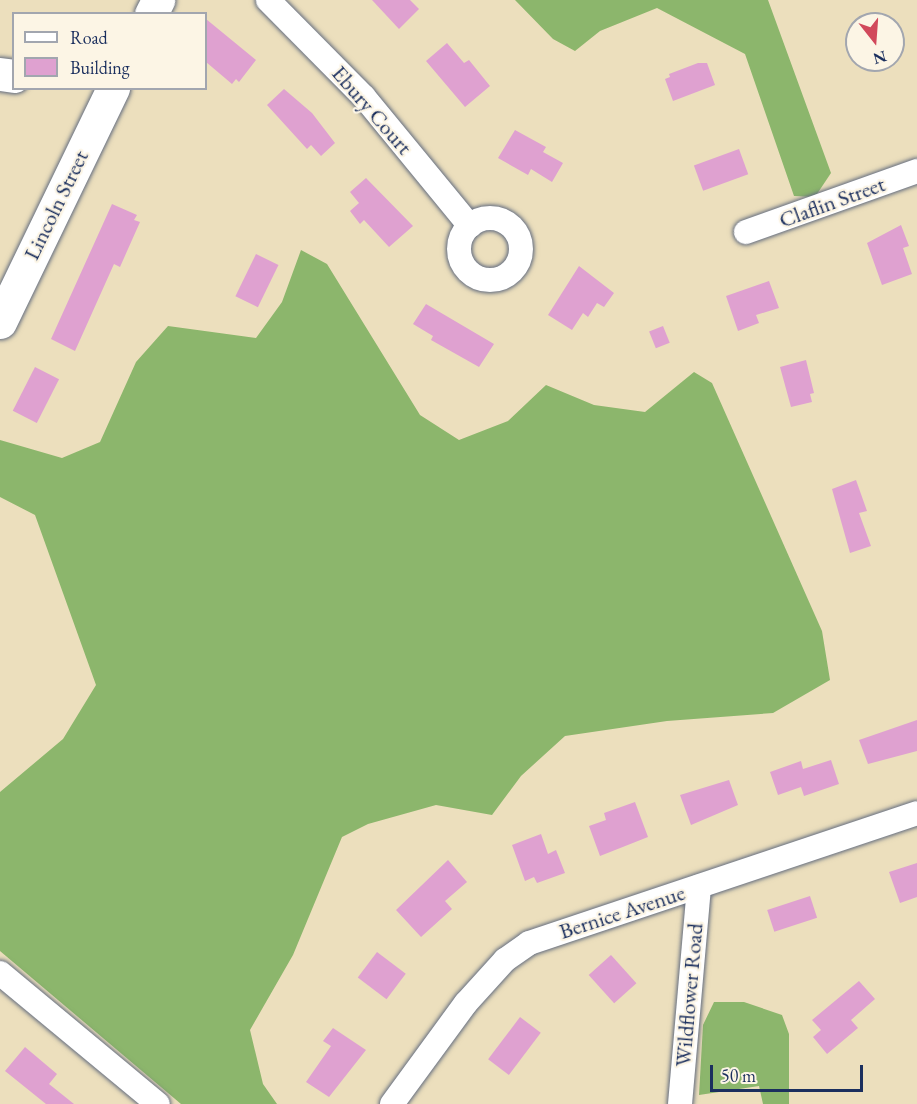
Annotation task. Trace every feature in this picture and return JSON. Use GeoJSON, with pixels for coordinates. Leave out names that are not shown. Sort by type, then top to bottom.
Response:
{"type":"FeatureCollection","features":[{"type":"Feature","properties":{"kind":"street","name":"Ebury Court"},"geometry":{"type":"LineString","coordinates":[[268,0],[364,96],[470,226]]}},
{"type":"Feature","properties":{"kind":"street","name":"Lincoln Street"},"geometry":{"type":"LineString","coordinates":[[0,322],[112,90]]}},
{"type":"Feature","properties":{"kind":"street","name":"Claflin Street"},"geometry":{"type":"LineString","coordinates":[[746,232],[917,171]]}},
{"type":"Feature","properties":{"kind":"street","name":"Bernice Avenue"},"geometry":{"type":"LineString","coordinates":[[392,1104],[459,1011],[516,951],[544,938],[917,813]]}},
{"type":"Feature","properties":{"kind":"street","name":"Wildflower Road"},"geometry":{"type":"LineString","coordinates":[[680,1104],[699,887]]}},
{"type":"Feature","properties":{"kind":"street"},"geometry":{"type":"LineString","coordinates":[[0,973],[158,1104]]}},
{"type":"Feature","properties":{"kind":"green space"},"geometry":{"type":"Polygon","coordinates":[[[515,0],[768,0],[831,173],[815,197],[794,196],[745,54],[657,8],[600,31],[575,51],[553,39],[515,0]]]}},
{"type":"Feature","properties":{"kind":"green space"},"geometry":{"type":"Polygon","coordinates":[[[301,250],[327,264],[420,415],[459,440],[508,421],[546,385],[594,405],[645,412],[694,372],[712,383],[822,631],[830,680],[773,713],[667,721],[565,736],[521,776],[492,815],[436,805],[368,824],[342,837],[293,955],[250,1030],[263,1084],[277,1104],[181,1104],[0,951],[0,792],[63,739],[96,685],[35,515],[0,497],[0,440],[62,458],[100,442],[136,362],[168,326],[256,338],[282,302],[301,250]]]}},
{"type":"Feature","properties":{"kind":"green space"},"geometry":{"type":"Polygon","coordinates":[[[714,1002],[744,1002],[782,1015],[789,1034],[789,1104],[763,1104],[759,1086],[699,1095],[703,1025],[714,1002]]]}},
{"type":"Feature","properties":{"kind":"building"},"geometry":{"type":"Polygon","coordinates":[[[372,0],[410,0],[419,9],[399,29],[372,0]]]}},
{"type":"Feature","properties":{"kind":"building"},"geometry":{"type":"Polygon","coordinates":[[[207,20],[256,60],[239,82],[236,79],[232,84],[207,63],[207,20]]]}},
{"type":"Feature","properties":{"kind":"building"},"geometry":{"type":"Polygon","coordinates":[[[447,43],[464,63],[469,60],[490,86],[465,107],[426,61],[447,43]]]}},
{"type":"Feature","properties":{"kind":"building"},"geometry":{"type":"Polygon","coordinates":[[[698,63],[707,63],[715,85],[673,101],[665,79],[670,77],[669,74],[698,63]]]}},
{"type":"Feature","properties":{"kind":"building"},"geometry":{"type":"Polygon","coordinates":[[[284,89],[312,113],[335,143],[321,156],[311,145],[307,149],[267,105],[284,89]]]}},
{"type":"Feature","properties":{"kind":"building"},"geometry":{"type":"Polygon","coordinates":[[[515,130],[546,147],[543,152],[563,163],[552,182],[531,169],[528,175],[498,158],[515,130]]]}},
{"type":"Feature","properties":{"kind":"building"},"geometry":{"type":"Polygon","coordinates":[[[739,149],[748,174],[703,191],[694,165],[739,149]]]}},
{"type":"Feature","properties":{"kind":"building"},"geometry":{"type":"Polygon","coordinates":[[[366,178],[413,226],[389,247],[364,220],[360,224],[350,211],[359,203],[350,192],[366,178]]]}},
{"type":"Feature","properties":{"kind":"building"},"geometry":{"type":"Polygon","coordinates":[[[112,204],[137,215],[134,220],[140,222],[120,267],[114,264],[75,351],[51,339],[112,204]]]}},
{"type":"Feature","properties":{"kind":"building"},"geometry":{"type":"Polygon","coordinates":[[[901,225],[909,246],[903,248],[912,274],[882,285],[867,243],[901,225]]]}},
{"type":"Feature","properties":{"kind":"building"},"geometry":{"type":"Polygon","coordinates":[[[256,254],[278,265],[258,307],[235,296],[256,254]]]}},
{"type":"Feature","properties":{"kind":"building"},"geometry":{"type":"Polygon","coordinates":[[[579,266],[614,293],[604,307],[597,303],[588,317],[583,313],[572,330],[548,315],[579,266]]]}},
{"type":"Feature","properties":{"kind":"building"},"geometry":{"type":"Polygon","coordinates":[[[769,281],[779,308],[756,315],[759,323],[738,331],[726,296],[769,281]]]}},
{"type":"Feature","properties":{"kind":"building"},"geometry":{"type":"Polygon","coordinates":[[[426,304],[494,344],[479,367],[431,340],[433,336],[413,324],[426,304]]]}},
{"type":"Feature","properties":{"kind":"building"},"geometry":{"type":"Polygon","coordinates":[[[663,326],[670,343],[656,348],[649,332],[663,326]]]}},
{"type":"Feature","properties":{"kind":"building"},"geometry":{"type":"Polygon","coordinates":[[[806,360],[814,393],[810,394],[812,402],[791,407],[780,367],[806,360]]]}},
{"type":"Feature","properties":{"kind":"building"},"geometry":{"type":"Polygon","coordinates":[[[35,367],[59,379],[37,423],[13,411],[35,367]]]}},
{"type":"Feature","properties":{"kind":"building"},"geometry":{"type":"Polygon","coordinates":[[[856,480],[867,511],[859,513],[871,546],[850,553],[832,489],[856,480]]]}},
{"type":"Feature","properties":{"kind":"building"},"geometry":{"type":"Polygon","coordinates":[[[917,720],[917,751],[868,764],[859,740],[917,720]]]}},
{"type":"Feature","properties":{"kind":"building"},"geometry":{"type":"Polygon","coordinates":[[[831,760],[839,784],[804,796],[801,787],[778,795],[770,772],[801,761],[803,769],[831,760]]]}},
{"type":"Feature","properties":{"kind":"building"},"geometry":{"type":"Polygon","coordinates":[[[729,780],[738,805],[691,825],[680,795],[729,780]]]}},
{"type":"Feature","properties":{"kind":"building"},"geometry":{"type":"Polygon","coordinates":[[[635,802],[648,837],[600,856],[589,826],[606,820],[604,813],[635,802]]]}},
{"type":"Feature","properties":{"kind":"building"},"geometry":{"type":"Polygon","coordinates":[[[541,834],[548,854],[556,850],[565,873],[537,883],[534,877],[525,881],[512,845],[541,834]]]}},
{"type":"Feature","properties":{"kind":"building"},"geometry":{"type":"Polygon","coordinates":[[[448,860],[467,882],[445,901],[452,909],[421,937],[396,910],[448,860]]]}},
{"type":"Feature","properties":{"kind":"building"},"geometry":{"type":"Polygon","coordinates":[[[917,863],[917,897],[900,903],[889,872],[917,863]]]}},
{"type":"Feature","properties":{"kind":"building"},"geometry":{"type":"Polygon","coordinates":[[[810,896],[817,918],[774,932],[767,910],[810,896]]]}},
{"type":"Feature","properties":{"kind":"building"},"geometry":{"type":"Polygon","coordinates":[[[377,952],[406,974],[386,999],[358,978],[377,952]]]}},
{"type":"Feature","properties":{"kind":"building"},"geometry":{"type":"Polygon","coordinates":[[[611,955],[636,983],[614,1003],[589,975],[611,955]]]}},
{"type":"Feature","properties":{"kind":"building"},"geometry":{"type":"Polygon","coordinates":[[[859,981],[875,999],[851,1020],[858,1028],[827,1054],[813,1037],[821,1030],[812,1020],[859,981]]]}},
{"type":"Feature","properties":{"kind":"building"},"geometry":{"type":"Polygon","coordinates":[[[520,1017],[541,1033],[509,1075],[488,1059],[520,1017]]]}},
{"type":"Feature","properties":{"kind":"building"},"geometry":{"type":"Polygon","coordinates":[[[333,1028],[366,1050],[329,1097],[306,1082],[331,1046],[323,1041],[333,1028]]]}},
{"type":"Feature","properties":{"kind":"building"},"geometry":{"type":"Polygon","coordinates":[[[25,1047],[57,1074],[49,1084],[74,1104],[46,1104],[5,1071],[25,1047]]]}}]}
